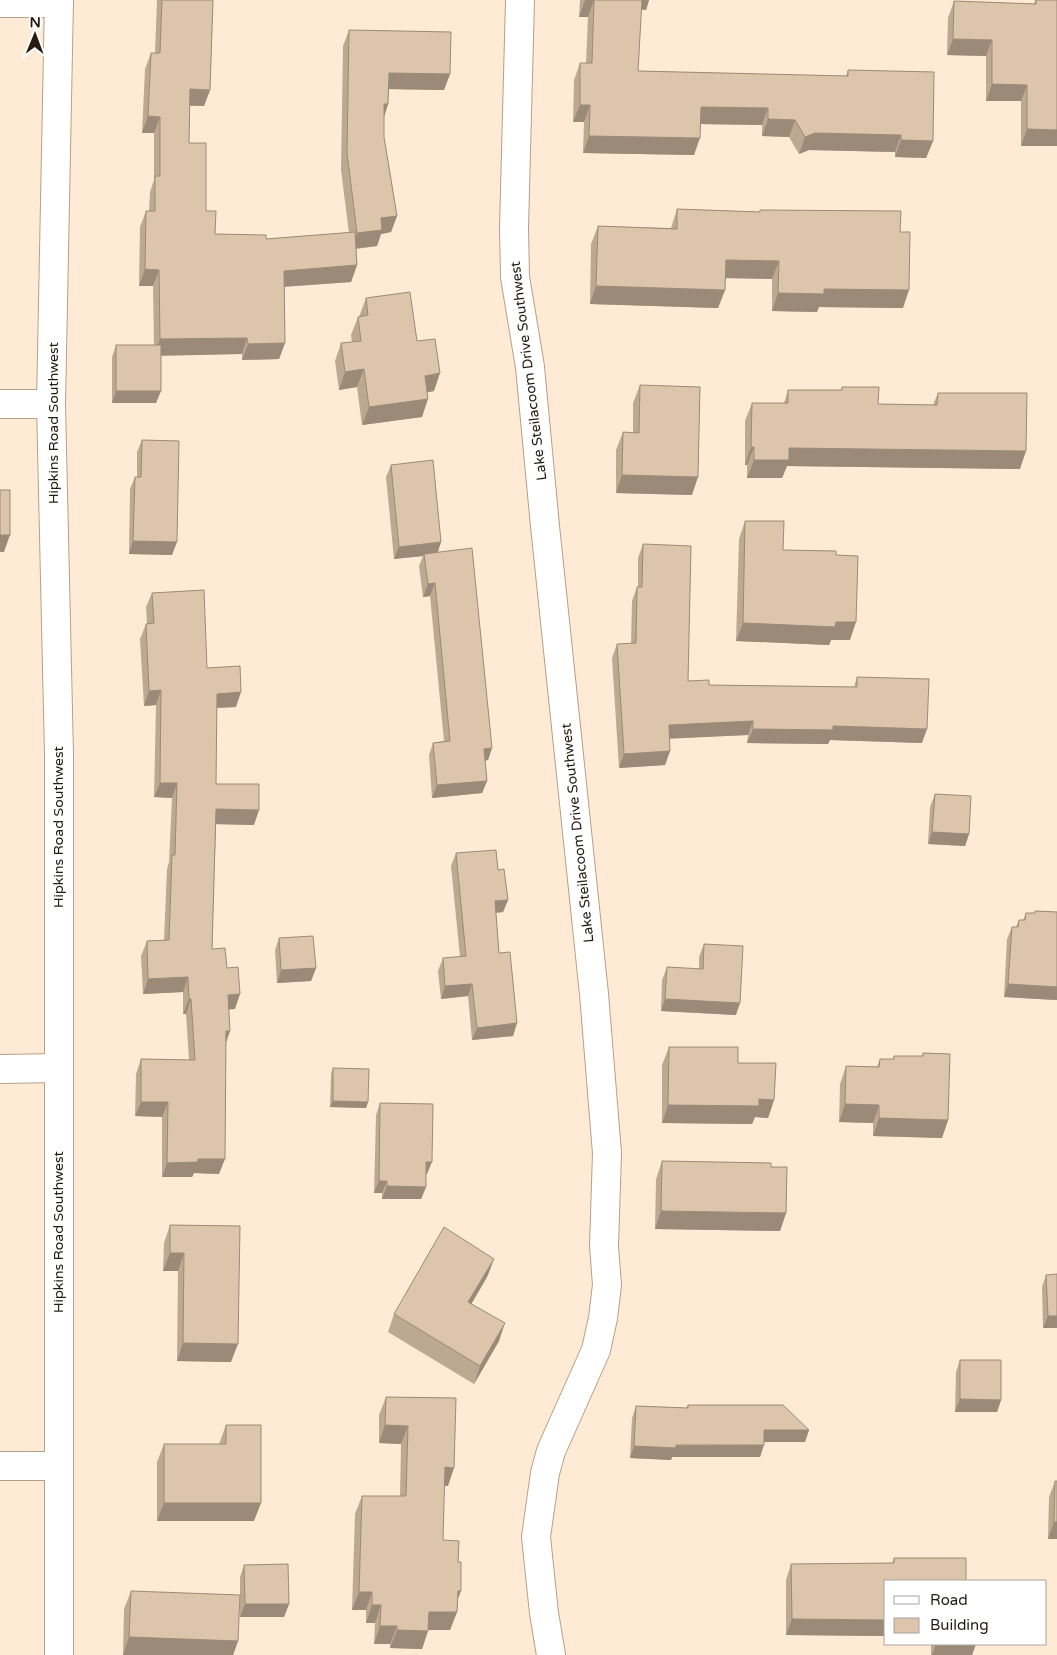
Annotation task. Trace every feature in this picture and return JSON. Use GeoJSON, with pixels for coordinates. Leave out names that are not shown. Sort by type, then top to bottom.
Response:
{"type":"FeatureCollection","features":[{"type":"Feature","properties":{"kind":"street","name":"Lake Steilacoom Drive Southwest"},"geometry":{"type":"LineString","coordinates":[[520,0],[514,228],[515,277],[530,367],[594,994],[607,1153],[604,1246],[607,1285],[603,1318],[596,1350],[551,1451],[545,1473],[536,1537],[544,1613],[552,1655]]}},
{"type":"Feature","properties":{"kind":"street"},"geometry":{"type":"LineString","coordinates":[[0,3],[59,2]]}},
{"type":"Feature","properties":{"kind":"street","name":"Hipkins Road Southwest"},"geometry":{"type":"LineString","coordinates":[[59,2],[51,404],[58,754],[57,1466],[59,1655]]}},
{"type":"Feature","properties":{"kind":"street"},"geometry":{"type":"LineString","coordinates":[[0,404],[51,404]]}},
{"type":"Feature","properties":{"kind":"street"},"geometry":{"type":"LineString","coordinates":[[0,1069],[58,1068]]}},
{"type":"Feature","properties":{"kind":"street"},"geometry":{"type":"LineString","coordinates":[[0,1466],[57,1466]]}},
{"type":"Feature","properties":{"kind":"building"},"geometry":{"type":"Polygon","coordinates":[[[162,0],[213,0],[210,90],[190,89],[189,143],[206,143],[206,211],[216,211],[215,234],[266,235],[266,239],[355,232],[357,265],[284,271],[285,343],[248,344],[247,338],[160,339],[159,270],[145,269],[146,211],[155,211],[155,176],[160,176],[160,117],[148,116],[151,53],[160,53],[162,0]]]}},
{"type":"Feature","properties":{"kind":"building"},"geometry":{"type":"Polygon","coordinates":[[[594,0],[642,0],[638,71],[848,76],[848,70],[934,72],[933,141],[901,140],[901,135],[815,133],[805,137],[795,120],[768,119],[768,108],[701,107],[700,138],[589,136],[590,105],[580,105],[580,63],[592,63],[594,0]]]}},
{"type":"Feature","properties":{"kind":"building"},"geometry":{"type":"Polygon","coordinates":[[[1036,0],[1057,0],[1057,130],[1027,129],[1027,85],[992,84],[992,40],[953,39],[954,1],[1036,4],[1036,0]]]}},
{"type":"Feature","properties":{"kind":"building"},"geometry":{"type":"Polygon","coordinates":[[[349,30],[451,32],[450,74],[389,73],[388,104],[384,104],[384,137],[397,216],[381,218],[382,230],[357,233],[347,153],[349,30]]]}},
{"type":"Feature","properties":{"kind":"building"},"geometry":{"type":"Polygon","coordinates":[[[677,209],[760,212],[760,210],[901,211],[900,232],[910,232],[909,290],[824,289],[824,294],[778,293],[779,261],[726,260],[725,290],[596,286],[598,226],[677,229],[677,209]]]}},
{"type":"Feature","properties":{"kind":"building"},"geometry":{"type":"Polygon","coordinates":[[[410,292],[417,341],[435,339],[440,373],[425,376],[428,399],[369,407],[364,369],[345,372],[341,343],[361,341],[358,317],[368,315],[366,298],[410,292]]]}},
{"type":"Feature","properties":{"kind":"building"},"geometry":{"type":"Polygon","coordinates":[[[116,345],[161,345],[161,391],[116,391],[116,345]]]}},
{"type":"Feature","properties":{"kind":"building"},"geometry":{"type":"Polygon","coordinates":[[[640,385],[700,387],[698,477],[622,475],[623,432],[639,433],[640,385]]]}},
{"type":"Feature","properties":{"kind":"building"},"geometry":{"type":"Polygon","coordinates":[[[842,387],[879,387],[878,404],[937,405],[938,393],[1027,393],[1026,451],[789,448],[789,460],[754,460],[754,447],[751,447],[752,403],[788,403],[788,390],[842,390],[842,387]]]}},
{"type":"Feature","properties":{"kind":"building"},"geometry":{"type":"Polygon","coordinates":[[[142,440],[179,441],[177,542],[133,541],[135,477],[141,477],[142,440]]]}},
{"type":"Feature","properties":{"kind":"building"},"geometry":{"type":"Polygon","coordinates":[[[433,460],[441,542],[399,547],[391,465],[433,460]]]}},
{"type":"Feature","properties":{"kind":"building"},"geometry":{"type":"Polygon","coordinates":[[[0,490],[10,490],[10,535],[0,535],[0,490]]]}},
{"type":"Feature","properties":{"kind":"building"},"geometry":{"type":"Polygon","coordinates":[[[745,521],[784,521],[783,550],[836,551],[836,555],[858,556],[856,622],[836,622],[835,627],[743,623],[745,521]]]}},
{"type":"Feature","properties":{"kind":"building"},"geometry":{"type":"Polygon","coordinates":[[[643,544],[691,546],[688,681],[709,680],[709,685],[857,687],[857,677],[929,679],[927,729],[833,726],[833,730],[753,729],[753,721],[669,725],[670,751],[624,754],[617,644],[636,643],[637,587],[642,587],[643,544]]]}},
{"type":"Feature","properties":{"kind":"building"},"geometry":{"type":"Polygon","coordinates":[[[472,548],[492,748],[484,749],[487,781],[437,785],[433,743],[450,741],[435,583],[428,584],[424,554],[472,548]]]}},
{"type":"Feature","properties":{"kind":"building"},"geometry":{"type":"Polygon","coordinates":[[[204,590],[207,668],[240,666],[241,692],[217,694],[216,784],[259,784],[259,810],[216,809],[212,949],[225,948],[227,968],[238,967],[240,994],[228,995],[230,1031],[226,1031],[225,1159],[198,1159],[198,1162],[167,1163],[168,1102],[141,1102],[141,1059],[195,1060],[188,977],[148,979],[147,941],[169,940],[172,855],[175,855],[177,783],[160,783],[161,690],[149,691],[146,624],[154,623],[152,593],[204,590]]]}},
{"type":"Feature","properties":{"kind":"building"},"geometry":{"type":"Polygon","coordinates":[[[935,794],[971,796],[969,834],[932,832],[935,794]]]}},
{"type":"Feature","properties":{"kind":"building"},"geometry":{"type":"Polygon","coordinates":[[[496,850],[498,870],[504,869],[508,900],[495,901],[499,953],[510,952],[517,1023],[477,1028],[472,984],[445,986],[443,958],[466,956],[456,853],[496,850]]]}},
{"type":"Feature","properties":{"kind":"building"},"geometry":{"type":"Polygon","coordinates":[[[1035,911],[1057,912],[1057,987],[1008,984],[1012,927],[1018,927],[1019,920],[1025,920],[1026,913],[1035,913],[1035,911]]]}},
{"type":"Feature","properties":{"kind":"building"},"geometry":{"type":"Polygon","coordinates":[[[313,936],[316,968],[281,970],[279,938],[313,936]]]}},
{"type":"Feature","properties":{"kind":"building"},"geometry":{"type":"Polygon","coordinates":[[[704,944],[743,946],[740,1003],[665,999],[667,967],[703,969],[704,944]]]}},
{"type":"Feature","properties":{"kind":"building"},"geometry":{"type":"Polygon","coordinates":[[[669,1047],[738,1047],[738,1063],[776,1063],[774,1100],[759,1099],[759,1106],[668,1105],[669,1047]]]}},
{"type":"Feature","properties":{"kind":"building"},"geometry":{"type":"Polygon","coordinates":[[[923,1053],[950,1054],[948,1120],[879,1118],[879,1105],[845,1104],[846,1066],[879,1067],[880,1059],[894,1059],[894,1056],[923,1056],[923,1053]]]}},
{"type":"Feature","properties":{"kind":"building"},"geometry":{"type":"Polygon","coordinates":[[[333,1068],[369,1069],[368,1102],[333,1101],[333,1068]]]}},
{"type":"Feature","properties":{"kind":"building"},"geometry":{"type":"Polygon","coordinates":[[[380,1103],[433,1104],[432,1162],[426,1162],[426,1187],[387,1186],[387,1181],[379,1181],[380,1103]]]}},
{"type":"Feature","properties":{"kind":"building"},"geometry":{"type":"Polygon","coordinates":[[[662,1161],[771,1163],[771,1167],[787,1167],[786,1213],[661,1211],[662,1161]]]}},
{"type":"Feature","properties":{"kind":"building"},"geometry":{"type":"Polygon","coordinates":[[[170,1225],[240,1226],[238,1344],[183,1343],[184,1253],[170,1253],[170,1225]]]}},
{"type":"Feature","properties":{"kind":"building"},"geometry":{"type":"Polygon","coordinates":[[[444,1227],[494,1259],[468,1302],[505,1323],[480,1366],[394,1314],[444,1227]]]}},
{"type":"Feature","properties":{"kind":"building"},"geometry":{"type":"Polygon","coordinates":[[[1057,1274],[1057,1316],[1048,1316],[1046,1275],[1057,1274]]]}},
{"type":"Feature","properties":{"kind":"building"},"geometry":{"type":"Polygon","coordinates":[[[960,1360],[1001,1360],[1001,1400],[960,1399],[960,1360]]]}},
{"type":"Feature","properties":{"kind":"building"},"geometry":{"type":"Polygon","coordinates":[[[386,1397],[456,1398],[454,1468],[445,1467],[443,1540],[459,1541],[458,1562],[461,1562],[461,1591],[458,1591],[457,1612],[429,1612],[428,1631],[397,1630],[397,1626],[380,1626],[381,1605],[372,1605],[372,1592],[359,1592],[362,1496],[406,1496],[408,1426],[385,1425],[386,1397]]]}},
{"type":"Feature","properties":{"kind":"building"},"geometry":{"type":"Polygon","coordinates":[[[688,1405],[783,1405],[809,1430],[764,1430],[764,1445],[676,1445],[676,1448],[634,1446],[636,1406],[688,1408],[688,1405]]]}},
{"type":"Feature","properties":{"kind":"building"},"geometry":{"type":"Polygon","coordinates":[[[226,1425],[261,1425],[261,1503],[164,1503],[164,1444],[226,1444],[226,1425]]]}},
{"type":"Feature","properties":{"kind":"building"},"geometry":{"type":"Polygon","coordinates":[[[1055,1481],[1057,1481],[1057,1522],[1054,1522],[1055,1481]]]}},
{"type":"Feature","properties":{"kind":"building"},"geometry":{"type":"Polygon","coordinates":[[[894,1558],[966,1558],[966,1580],[884,1580],[884,1620],[792,1619],[791,1564],[894,1563],[894,1558]]]}},
{"type":"Feature","properties":{"kind":"building"},"geometry":{"type":"Polygon","coordinates":[[[288,1564],[289,1604],[245,1604],[244,1565],[288,1564]]]}},
{"type":"Feature","properties":{"kind":"building"},"geometry":{"type":"Polygon","coordinates":[[[131,1591],[240,1595],[238,1641],[129,1637],[131,1591]]]}}]}
